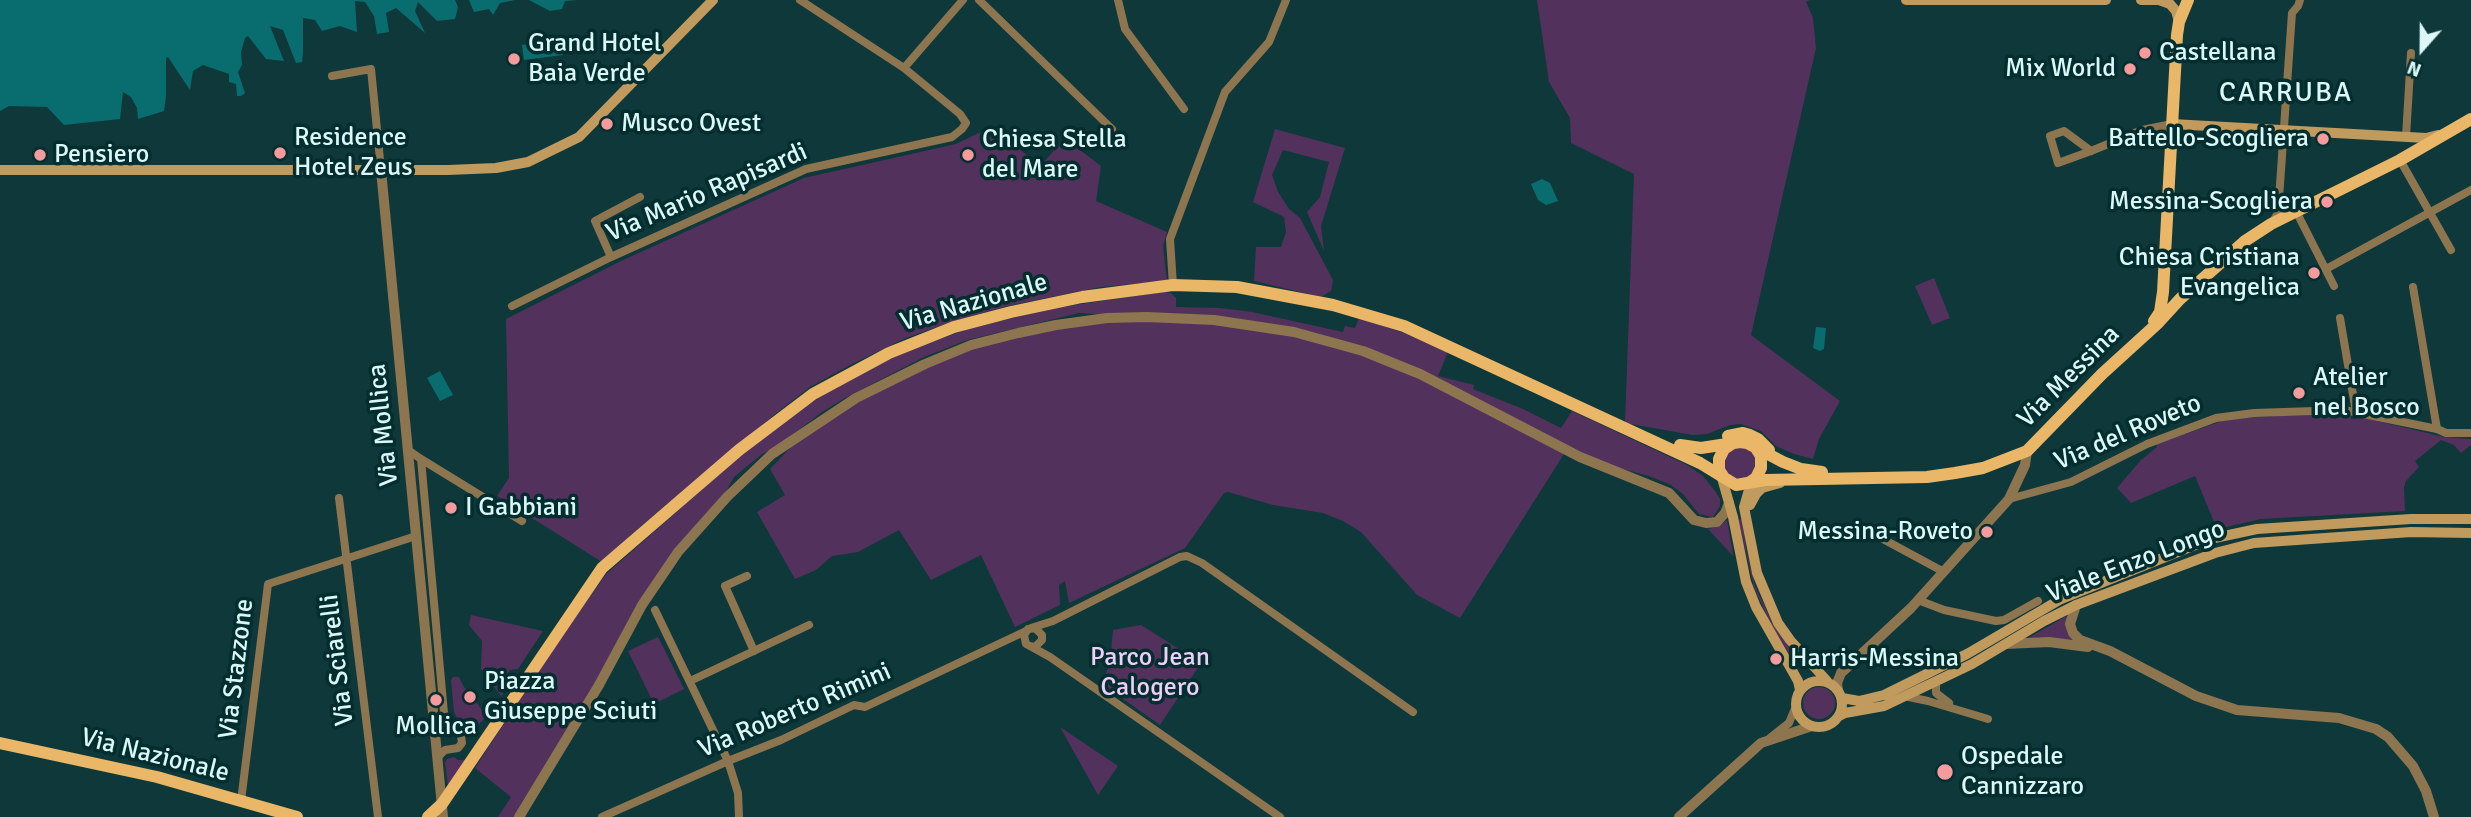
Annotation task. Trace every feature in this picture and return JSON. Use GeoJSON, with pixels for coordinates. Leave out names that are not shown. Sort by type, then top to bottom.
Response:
{"type":"FeatureCollection","features":[{"type":"Feature","properties":{"kind":"main road"},"geometry":{"type":"LineString","coordinates":[[0,170],[381,170],[496,168],[528,162],[579,137],[713,0]]}},
{"type":"Feature","properties":{"kind":"main road"},"geometry":{"type":"LineString","coordinates":[[1906,0],[2106,0]]}},
{"type":"Feature","properties":{"kind":"main road"},"geometry":{"type":"LineString","coordinates":[[2141,0],[2159,0],[2170,4],[2176,10],[2179,22],[2163,292],[2159,315],[2146,333]]}},
{"type":"Feature","properties":{"kind":"main road"},"geometry":{"type":"LineString","coordinates":[[2179,22],[2188,0]]}},
{"type":"Feature","properties":{"kind":"main road","name":"Via Messina"},"geometry":{"type":"LineString","coordinates":[[2027,451],[2158,323],[2179,299],[2275,218],[2297,213],[2471,119]]}},
{"type":"Feature","properties":{"kind":"main road"},"geometry":{"type":"LineString","coordinates":[[2172,124],[2430,138],[2445,133]]}},
{"type":"Feature","properties":{"kind":"main road","name":"Via Nazionale"},"geometry":{"type":"LineString","coordinates":[[428,817],[442,810],[559,628],[602,568],[778,419],[854,370],[914,341],[954,327],[1082,297],[1173,285],[1237,287],[1333,305],[1381,319],[1448,345],[1625,429]]}},
{"type":"Feature","properties":{"kind":"main road"},"geometry":{"type":"LineString","coordinates":[[2163,292],[2169,302],[2179,299]]}},
{"type":"Feature","properties":{"kind":"main road"},"geometry":{"type":"LineString","coordinates":[[1625,429],[1701,448],[1740,442],[1801,469],[1868,478]]}},
{"type":"Feature","properties":{"kind":"main road"},"geometry":{"type":"LineString","coordinates":[[1625,429],[1690,458],[1736,485],[1754,480],[1927,477],[1983,468],[2027,451]]}},
{"type":"Feature","properties":{"kind":"main road"},"geometry":{"type":"LineString","coordinates":[[1680,444],[1712,443],[1742,433],[1758,439],[1783,462]]}},
{"type":"Feature","properties":{"kind":"main road"},"geometry":{"type":"LineString","coordinates":[[1734,443],[1721,453],[1723,479],[1746,582],[1756,607],[1798,681],[1800,690],[1796,706],[1803,720],[1812,726],[1826,726],[1839,716],[1842,708],[1840,694],[1790,640],[1778,623],[1756,573],[1744,507],[1762,462],[1753,446]]}},
{"type":"Feature","properties":{"kind":"main road"},"geometry":{"type":"LineString","coordinates":[[1748,525],[1752,500],[1762,488],[1771,484],[1811,478]]}},
{"type":"Feature","properties":{"kind":"main road","name":"Viale Enzo Longo"},"geometry":{"type":"LineString","coordinates":[[1840,694],[1859,701],[1884,695],[1967,654],[2061,599],[2210,539],[2257,529],[2411,519],[2471,519]]}},
{"type":"Feature","properties":{"kind":"main road","name":"Viale Enzo Longo"},"geometry":{"type":"LineString","coordinates":[[1839,716],[1884,706],[1972,664],[2076,605],[2215,553],[2254,543],[2411,532],[2471,533]]}},
{"type":"Feature","properties":{"kind":"main road"},"geometry":{"type":"LineString","coordinates":[[1800,690],[1810,682],[1827,681]]}},
{"type":"Feature","properties":{"kind":"main road","name":"Via Nazionale"},"geometry":{"type":"LineString","coordinates":[[0,743],[156,777],[297,817]]}},
{"type":"Feature","properties":{"kind":"street"},"geometry":{"type":"LineString","coordinates":[[904,68],[963,0]]}},
{"type":"Feature","properties":{"kind":"street"},"geometry":{"type":"LineString","coordinates":[[979,0],[1112,129]]}},
{"type":"Feature","properties":{"kind":"street"},"geometry":{"type":"LineString","coordinates":[[1118,0],[1125,29],[1184,109]]}},
{"type":"Feature","properties":{"kind":"street"},"geometry":{"type":"LineString","coordinates":[[1173,285],[1171,239],[1224,92],[1269,42],[1286,0]]}},
{"type":"Feature","properties":{"kind":"street"},"geometry":{"type":"LineString","coordinates":[[2275,218],[2292,13],[2300,0]]}},
{"type":"Feature","properties":{"kind":"street","name":"Via Mario Rapisardi"},"geometry":{"type":"LineString","coordinates":[[512,306],[611,257],[806,169],[952,137],[962,129],[966,123],[960,114],[904,68],[803,1]]}},
{"type":"Feature","properties":{"kind":"street"},"geometry":{"type":"LineString","coordinates":[[2406,137],[2411,53]]}},
{"type":"Feature","properties":{"kind":"street","name":"Via Mollica"},"geometry":{"type":"LineString","coordinates":[[331,76],[371,69],[416,536],[440,725],[437,758],[442,810]]}},
{"type":"Feature","properties":{"kind":"street"},"geometry":{"type":"LineString","coordinates":[[2091,151],[2064,131],[2050,136],[2058,163],[2091,151],[2142,130],[2172,124]]}},
{"type":"Feature","properties":{"kind":"street"},"geometry":{"type":"LineString","coordinates":[[2400,159],[2451,250]]}},
{"type":"Feature","properties":{"kind":"street"},"geometry":{"type":"LineString","coordinates":[[2326,269],[2471,191]]}},
{"type":"Feature","properties":{"kind":"street"},"geometry":{"type":"LineString","coordinates":[[611,257],[595,221],[640,197]]}},
{"type":"Feature","properties":{"kind":"street"},"geometry":{"type":"LineString","coordinates":[[2297,213],[2334,286]]}},
{"type":"Feature","properties":{"kind":"street"},"geometry":{"type":"LineString","coordinates":[[2413,287],[2437,429]]}},
{"type":"Feature","properties":{"kind":"street"},"geometry":{"type":"LineString","coordinates":[[519,817],[599,685],[642,605],[694,532],[727,497],[772,454],[856,398],[971,345],[1056,325],[1107,318],[1214,320],[1294,332],[1363,351],[1420,374],[1580,457],[1669,493],[1694,520],[1717,522],[1726,513],[1729,503]]}},
{"type":"Feature","properties":{"kind":"street"},"geometry":{"type":"LineString","coordinates":[[2340,318],[2356,412]]}},
{"type":"Feature","properties":{"kind":"street","name":"Via del Roveto"},"geometry":{"type":"LineString","coordinates":[[2009,499],[2071,482],[2147,444],[2216,418],[2254,413],[2329,410],[2356,412],[2446,433],[2471,433]]}},
{"type":"Feature","properties":{"kind":"street"},"geometry":{"type":"LineString","coordinates":[[408,450],[522,521]]}},
{"type":"Feature","properties":{"kind":"street","name":"Via Messina"},"geometry":{"type":"LineString","coordinates":[[1840,694],[1837,683],[1841,673],[1918,600],[2009,499],[2025,465],[2027,451]]}},
{"type":"Feature","properties":{"kind":"street"},"geometry":{"type":"LineString","coordinates":[[421,460],[434,601],[440,725],[460,729],[462,743],[458,748],[445,750],[437,758]]}},
{"type":"Feature","properties":{"kind":"street","name":"Via Sciarelli"},"geometry":{"type":"LineString","coordinates":[[339,498],[378,817]]}},
{"type":"Feature","properties":{"kind":"street"},"geometry":{"type":"LineString","coordinates":[[1857,525],[1944,572]]}},
{"type":"Feature","properties":{"kind":"street"},"geometry":{"type":"LineString","coordinates":[[347,557],[416,536]]}},
{"type":"Feature","properties":{"kind":"street"},"geometry":{"type":"LineString","coordinates":[[1003,643],[1035,647],[1053,621],[1180,557],[1187,556],[1202,563],[1413,712]]}},
{"type":"Feature","properties":{"kind":"street","name":"Via Stazzone"},"geometry":{"type":"LineString","coordinates":[[241,801],[268,584],[347,557]]}},
{"type":"Feature","properties":{"kind":"street"},"geometry":{"type":"LineString","coordinates":[[747,576],[725,586],[754,651]]}},
{"type":"Feature","properties":{"kind":"street"},"geometry":{"type":"LineString","coordinates":[[1918,600],[1944,610],[1996,621],[2004,620],[2038,601]]}},
{"type":"Feature","properties":{"kind":"street"},"geometry":{"type":"LineString","coordinates":[[2076,605],[2070,620],[2073,633],[2085,642],[2110,651],[2196,696],[2237,710],[2339,719],[2376,729],[2388,737],[2413,766],[2427,791],[2432,814]]}},
{"type":"Feature","properties":{"kind":"street"},"geometry":{"type":"LineString","coordinates":[[656,610],[728,761],[738,793],[739,817]]}},
{"type":"Feature","properties":{"kind":"street","name":"Via Roberto Rimini"},"geometry":{"type":"LineString","coordinates":[[602,817],[781,740],[854,705],[865,707],[1028,629],[1053,621]]}},
{"type":"Feature","properties":{"kind":"street"},"geometry":{"type":"LineString","coordinates":[[690,681],[809,625]]}},
{"type":"Feature","properties":{"kind":"street"},"geometry":{"type":"LineString","coordinates":[[1050,657],[1040,631],[1028,629],[1024,640],[1028,645],[1050,657],[1280,817]]}},
{"type":"Feature","properties":{"kind":"street"},"geometry":{"type":"LineString","coordinates":[[2006,644],[2049,642],[2110,651]]}},
{"type":"Feature","properties":{"kind":"street"},"geometry":{"type":"LineString","coordinates":[[1936,681],[1936,693],[1957,709]]}},
{"type":"Feature","properties":{"kind":"street"},"geometry":{"type":"LineString","coordinates":[[1903,696],[1988,719]]}},
{"type":"Feature","properties":{"kind":"street"},"geometry":{"type":"LineString","coordinates":[[1679,817],[1761,743],[1789,723],[1796,706]]}},
{"type":"Feature","properties":{"kind":"street"},"geometry":{"type":"LineString","coordinates":[[1761,743],[1812,726]]}},
{"type":"Feature","properties":{"kind":"green space"},"geometry":{"type":"Polygon","coordinates":[[[1537,0],[1810,0],[1806,2],[1813,18],[1816,48],[1751,335],[1840,401],[1819,439],[1813,459],[1776,446],[1761,431],[1741,424],[1730,425],[1707,434],[1693,435],[1625,423],[1634,174],[1571,143],[1570,118],[1549,82],[1537,0]]]}},
{"type":"Feature","properties":{"kind":"green space"},"geometry":{"type":"Polygon","coordinates":[[[991,127],[1041,166],[1064,138],[1101,166],[1096,201],[1167,232],[1163,246],[1167,281],[1101,287],[1008,306],[906,338],[850,365],[810,387],[774,415],[602,562],[497,496],[509,478],[506,319],[621,261],[804,178],[956,144],[991,127]]]}},
{"type":"Feature","properties":{"kind":"green space"},"geometry":{"type":"Polygon","coordinates":[[[1275,129],[1345,148],[1321,226],[1324,251],[1307,212],[1320,197],[1329,162],[1283,150],[1272,175],[1278,192],[1289,209],[1300,218],[1333,280],[1331,291],[1321,297],[1254,281],[1256,247],[1281,247],[1286,232],[1284,217],[1253,202],[1275,129]]]}},
{"type":"Feature","properties":{"kind":"green space"},"geometry":{"type":"Polygon","coordinates":[[[1934,278],[1950,318],[1932,325],[1915,286],[1934,278]]]}},
{"type":"Feature","properties":{"kind":"green space"},"geometry":{"type":"Polygon","coordinates":[[[1171,293],[1176,298],[1176,307],[1252,312],[1343,332],[1345,326],[1355,328],[1359,318],[1404,333],[1448,352],[1438,376],[1474,385],[1473,389],[1561,428],[1572,411],[1687,465],[1703,476],[1720,499],[1720,506],[1713,517],[1699,514],[1683,494],[1671,485],[1608,465],[1448,384],[1270,324],[1192,315],[1079,313],[967,340],[924,357],[845,398],[775,448],[762,454],[734,477],[723,497],[681,543],[637,604],[595,683],[515,817],[498,817],[511,797],[475,768],[547,658],[606,574],[739,457],[820,397],[863,371],[915,348],[968,329],[1053,308],[1171,293]]]}},
{"type":"Feature","properties":{"kind":"green space"},"geometry":{"type":"Polygon","coordinates":[[[1119,320],[1249,326],[1338,346],[1413,374],[1564,454],[1460,618],[1417,595],[1361,532],[1343,521],[1323,513],[1273,505],[1228,492],[1224,493],[1185,548],[1069,603],[1065,581],[1059,585],[1060,605],[1015,627],[981,555],[931,580],[899,530],[858,552],[832,556],[816,570],[795,579],[757,512],[785,495],[770,469],[791,447],[859,399],[913,372],[984,345],[1059,328],[1119,320]]]}},
{"type":"Feature","properties":{"kind":"green space"},"geometry":{"type":"Polygon","coordinates":[[[2337,414],[2444,437],[2471,439],[2471,445],[2461,453],[2454,445],[2441,440],[2415,461],[2419,467],[2404,487],[2405,511],[2261,519],[2217,529],[2195,476],[2131,503],[2117,488],[2157,444],[2222,421],[2337,414]]]}},
{"type":"Feature","properties":{"kind":"green space"},"geometry":{"type":"Polygon","coordinates":[[[1740,447],[1751,452],[1756,463],[1751,474],[1740,479],[1729,474],[1724,463],[1729,452],[1740,447]]]}},
{"type":"Feature","properties":{"kind":"green space"},"geometry":{"type":"Polygon","coordinates":[[[1742,519],[1755,586],[1774,626],[1794,654],[1791,657],[1769,621],[1754,587],[1739,523],[1742,519]]]}},
{"type":"Feature","properties":{"kind":"green space"},"geometry":{"type":"Polygon","coordinates":[[[1727,520],[1733,556],[1708,529],[1720,526],[1727,520]]]}},
{"type":"Feature","properties":{"kind":"green space"},"geometry":{"type":"Polygon","coordinates":[[[471,615],[543,631],[518,669],[508,673],[511,684],[501,696],[481,669],[482,641],[469,625],[471,615]]]}},
{"type":"Feature","properties":{"kind":"green space"},"geometry":{"type":"Polygon","coordinates":[[[2067,616],[2066,624],[2075,640],[2028,638],[2067,616]]]}},
{"type":"Feature","properties":{"kind":"green space","name":"Parco Jean Calogero"},"geometry":{"type":"Polygon","coordinates":[[[1141,625],[1201,663],[1160,725],[1102,684],[1110,663],[1113,630],[1141,625]]]}},
{"type":"Feature","properties":{"kind":"green space"},"geometry":{"type":"Polygon","coordinates":[[[658,637],[684,689],[654,704],[628,651],[658,637]]]}},
{"type":"Feature","properties":{"kind":"green space"},"geometry":{"type":"Polygon","coordinates":[[[453,677],[459,677],[487,716],[478,725],[465,727],[458,720],[454,712],[453,677]]]}},
{"type":"Feature","properties":{"kind":"green space"},"geometry":{"type":"Polygon","coordinates":[[[1819,687],[1830,692],[1835,703],[1830,714],[1819,719],[1808,714],[1803,703],[1808,692],[1819,687]]]}},
{"type":"Feature","properties":{"kind":"green space"},"geometry":{"type":"Polygon","coordinates":[[[1060,727],[1118,766],[1098,795],[1060,727]]]}},
{"type":"Feature","properties":{"kind":"green space"},"geometry":{"type":"Polygon","coordinates":[[[454,757],[467,760],[448,786],[445,762],[454,757]]]}},
{"type":"Feature","properties":{"kind":"water"},"geometry":{"type":"Polygon","coordinates":[[[0,0],[455,0],[458,7],[455,19],[437,21],[418,2],[415,11],[425,33],[396,8],[386,13],[389,32],[377,34],[374,16],[365,2],[355,1],[357,32],[340,26],[322,31],[315,20],[303,18],[302,62],[296,63],[283,30],[270,26],[284,61],[266,59],[248,36],[245,38],[241,52],[242,65],[238,72],[245,93],[241,96],[237,96],[236,84],[229,82],[229,74],[203,65],[193,71],[190,90],[168,57],[164,111],[138,119],[137,108],[131,97],[123,92],[120,119],[64,125],[47,107],[9,106],[0,111],[0,0]]]}},
{"type":"Feature","properties":{"kind":"water"},"geometry":{"type":"Polygon","coordinates":[[[469,0],[515,0],[500,3],[493,15],[489,9],[474,12],[469,0]]]}},
{"type":"Feature","properties":{"kind":"water"},"geometry":{"type":"Polygon","coordinates":[[[529,0],[578,0],[565,1],[562,9],[550,11],[529,0]]]}},
{"type":"Feature","properties":{"kind":"water"},"geometry":{"type":"Polygon","coordinates":[[[561,40],[563,55],[524,60],[522,45],[561,40]]]}},
{"type":"Feature","properties":{"kind":"water"},"geometry":{"type":"Polygon","coordinates":[[[1542,179],[1550,183],[1558,201],[1546,205],[1538,200],[1531,184],[1542,179]]]}},
{"type":"Feature","properties":{"kind":"water"},"geometry":{"type":"Polygon","coordinates":[[[1816,327],[1826,328],[1824,349],[1820,351],[1813,348],[1816,327]]]}},
{"type":"Feature","properties":{"kind":"water"},"geometry":{"type":"Polygon","coordinates":[[[440,371],[453,395],[440,401],[427,378],[440,371]]]}},
{"type":"Feature","properties":{"kind":"place","name":"Castellana"},"geometry":{"type":"Point","coordinates":[2145,53]}},
{"type":"Feature","properties":{"kind":"place","name":"Grand Hotel Baia Verde"},"geometry":{"type":"Point","coordinates":[514,59]}},
{"type":"Feature","properties":{"kind":"place","name":"Mix World"},"geometry":{"type":"Point","coordinates":[2130,69]}},
{"type":"Feature","properties":{"kind":"place","name":"Musco Ovest"},"geometry":{"type":"Point","coordinates":[607,124]}},
{"type":"Feature","properties":{"kind":"place","name":"Battello-Scogliera"},"geometry":{"type":"Point","coordinates":[2323,139]}},
{"type":"Feature","properties":{"kind":"place","name":"Residence Hotel Zeus"},"geometry":{"type":"Point","coordinates":[280,153]}},
{"type":"Feature","properties":{"kind":"place","name":"Pensiero"},"geometry":{"type":"Point","coordinates":[40,155]}},
{"type":"Feature","properties":{"kind":"place","name":"Chiesa Stella del Mare"},"geometry":{"type":"Point","coordinates":[968,155]}},
{"type":"Feature","properties":{"kind":"place","name":"Messina-Scogliera"},"geometry":{"type":"Point","coordinates":[2327,202]}},
{"type":"Feature","properties":{"kind":"place","name":"Chiesa Cristiana Evangelica"},"geometry":{"type":"Point","coordinates":[2314,273]}},
{"type":"Feature","properties":{"kind":"place","name":"Atelier nel Bosco"},"geometry":{"type":"Point","coordinates":[2299,393]}},
{"type":"Feature","properties":{"kind":"place","name":"I Gabbiani"},"geometry":{"type":"Point","coordinates":[451,508]}},
{"type":"Feature","properties":{"kind":"place","name":"Messina-Roveto"},"geometry":{"type":"Point","coordinates":[1987,532]}},
{"type":"Feature","properties":{"kind":"place","name":"Harris-Messina"},"geometry":{"type":"Point","coordinates":[1776,659]}},
{"type":"Feature","properties":{"kind":"place","name":"Piazza Giuseppe Sciuti"},"geometry":{"type":"Point","coordinates":[470,697]}},
{"type":"Feature","properties":{"kind":"place","name":"Mollica"},"geometry":{"type":"Point","coordinates":[436,700]}},
{"type":"Feature","properties":{"kind":"place","name":"Ospedale Cannizzaro"},"geometry":{"type":"Point","coordinates":[1945,772]}},
{"type":"Feature","properties":{"kind":"district","name":"CARRUBA"},"geometry":{"type":"Point","coordinates":[2286,94]}}]}
